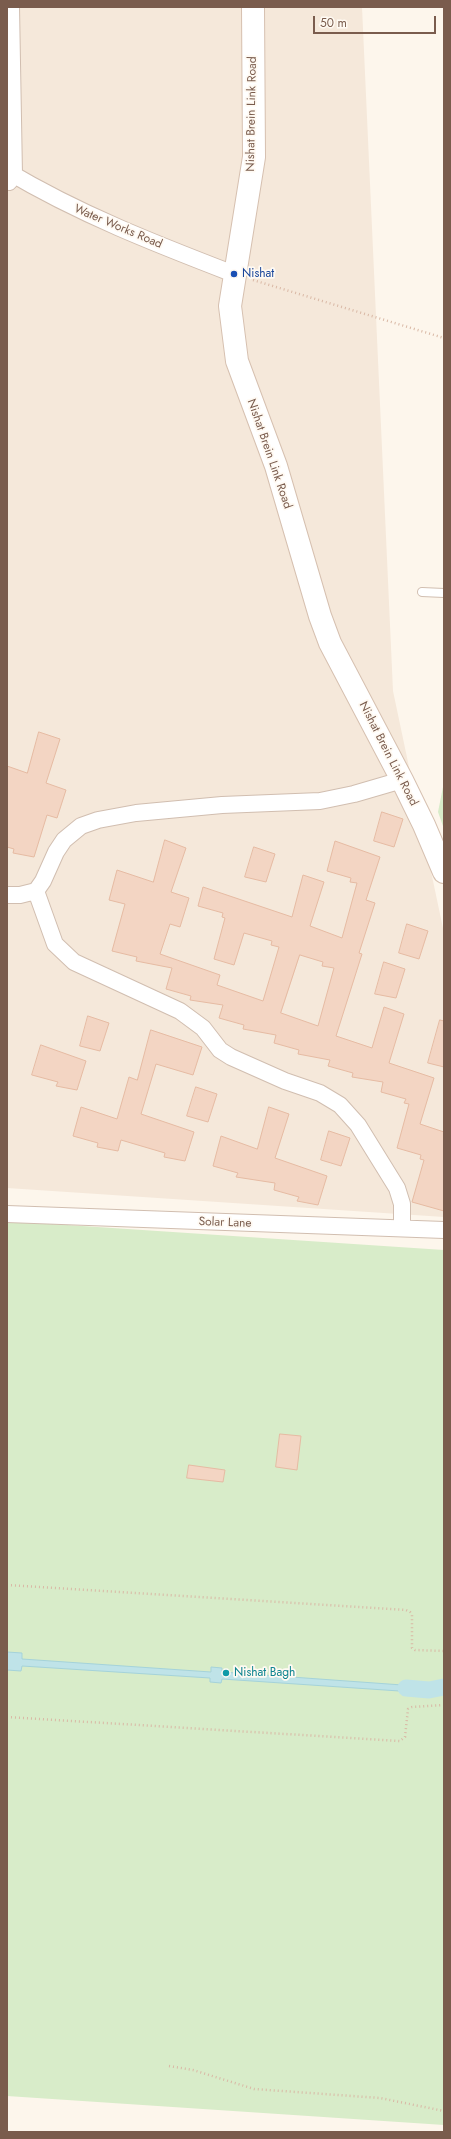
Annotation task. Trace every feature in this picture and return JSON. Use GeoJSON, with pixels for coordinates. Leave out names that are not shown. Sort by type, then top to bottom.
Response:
{"type":"FeatureCollection","features":[{"type":"Feature","properties":{"kind":"street"},"geometry":{"type":"LineString","coordinates":[[9,177],[11,7]]}},
{"type":"Feature","properties":{"kind":"street","name":"Nishat Brein Link Road"},"geometry":{"type":"LineString","coordinates":[[252,7],[254,157],[244,229],[234,274],[230,306],[237,361],[276,466],[320,616],[330,643],[402,780],[424,825],[444,872]]}},
{"type":"Feature","properties":{"kind":"street","name":"Water Works Road"},"geometry":{"type":"LineString","coordinates":[[9,177],[137,236],[234,274]]}},
{"type":"Feature","properties":{"kind":"street"},"geometry":{"type":"LineString","coordinates":[[7,895],[20,895],[36,891],[43,881],[56,852],[64,840],[81,826],[98,820],[136,812],[199,807],[320,801],[354,794],[402,780]]}},
{"type":"Feature","properties":{"kind":"street"},"geometry":{"type":"LineString","coordinates":[[36,891],[47,926],[55,944],[74,962],[180,1011],[203,1028],[220,1050],[230,1057],[285,1081],[320,1093],[340,1105],[358,1125],[397,1188],[402,1204],[402,1228]]}},
{"type":"Feature","properties":{"kind":"street","name":"Solar Lane"},"geometry":{"type":"LineString","coordinates":[[7,1214],[444,1230]]}},
{"type":"Feature","properties":{"kind":"lane"},"geometry":{"type":"LineString","coordinates":[[422,592],[444,593]]}},
{"type":"Feature","properties":{"kind":"path"},"geometry":{"type":"LineString","coordinates":[[234,274],[444,338]]}},
{"type":"Feature","properties":{"kind":"path"},"geometry":{"type":"LineString","coordinates":[[7,1585],[406,1610],[412,1615],[412,1648],[444,1651]]}},
{"type":"Feature","properties":{"kind":"path"},"geometry":{"type":"LineString","coordinates":[[7,1717],[400,1741],[406,1737],[408,1709],[412,1706],[444,1705]]}},
{"type":"Feature","properties":{"kind":"path"},"geometry":{"type":"LineString","coordinates":[[169,2066],[193,2070],[254,2089],[380,2098],[444,2111]]}},
{"type":"Feature","properties":{"kind":"shaded area"},"geometry":{"type":"Polygon","coordinates":[[[7,7],[362,7],[393,691],[444,933],[444,1217],[7,1188],[7,7]]]}},
{"type":"Feature","properties":{"kind":"green space"},"geometry":{"type":"Polygon","coordinates":[[[444,782],[444,829],[438,812],[444,782]]]}},
{"type":"Feature","properties":{"kind":"green space","name":"Nishat Bagh"},"geometry":{"type":"Polygon","coordinates":[[[7,1221],[444,1250],[444,2125],[7,2096],[7,1221]]]}},
{"type":"Feature","properties":{"kind":"water"},"geometry":{"type":"Polygon","coordinates":[[[7,1652],[22,1653],[22,1659],[211,1672],[211,1667],[222,1668],[222,1672],[430,1687],[429,1693],[222,1679],[221,1683],[210,1682],[210,1678],[22,1666],[21,1671],[7,1670],[7,1652]]]}},
{"type":"Feature","properties":{"kind":"building"},"geometry":{"type":"Polygon","coordinates":[[[39,732],[60,739],[46,783],[66,790],[57,818],[47,815],[34,857],[13,853],[14,849],[7,847],[7,766],[27,773],[39,732]]]}},
{"type":"Feature","properties":{"kind":"building"},"geometry":{"type":"Polygon","coordinates":[[[382,812],[403,819],[394,847],[374,841],[382,812]]]}},
{"type":"Feature","properties":{"kind":"building"},"geometry":{"type":"Polygon","coordinates":[[[165,840],[186,848],[171,892],[189,898],[180,927],[170,924],[160,954],[220,975],[217,985],[263,1001],[279,947],[271,945],[272,941],[244,933],[234,965],[214,959],[225,918],[222,917],[223,913],[198,906],[203,887],[292,917],[303,875],[324,882],[310,926],[342,938],[357,883],[350,882],[351,878],[327,871],[335,841],[380,857],[366,900],[375,903],[359,953],[362,954],[336,1036],[372,1048],[384,1007],[404,1014],[389,1063],[434,1078],[420,1124],[444,1132],[444,1211],[412,1202],[424,1160],[420,1159],[421,1155],[397,1148],[409,1104],[404,1103],[406,1099],[381,1092],[383,1082],[352,1077],[353,1073],[328,1066],[330,1060],[298,1054],[299,1050],[274,1043],[276,1035],[243,1029],[244,1025],[219,1018],[223,1005],[190,1000],[191,996],[166,989],[172,968],[136,961],[137,957],[112,951],[125,904],[109,900],[117,870],[153,882],[165,840]],[[300,955],[281,1013],[318,1026],[334,968],[322,966],[323,962],[300,955]]]}},
{"type":"Feature","properties":{"kind":"building"},"geometry":{"type":"Polygon","coordinates":[[[254,847],[275,854],[266,882],[245,877],[254,847]]]}},
{"type":"Feature","properties":{"kind":"building"},"geometry":{"type":"Polygon","coordinates":[[[407,924],[428,931],[419,959],[399,953],[407,924]]]}},
{"type":"Feature","properties":{"kind":"building"},"geometry":{"type":"Polygon","coordinates":[[[384,962],[405,969],[396,998],[375,994],[384,962]]]}},
{"type":"Feature","properties":{"kind":"building"},"geometry":{"type":"Polygon","coordinates":[[[88,1016],[109,1023],[100,1051],[80,1046],[88,1016]]]}},
{"type":"Feature","properties":{"kind":"building"},"geometry":{"type":"Polygon","coordinates":[[[440,1020],[444,1021],[444,1067],[428,1063],[440,1020]]]}},
{"type":"Feature","properties":{"kind":"building"},"geometry":{"type":"Polygon","coordinates":[[[151,1030],[202,1047],[193,1075],[156,1064],[141,1114],[194,1132],[185,1161],[164,1157],[165,1153],[121,1140],[118,1151],[97,1147],[98,1143],[73,1136],[81,1107],[117,1119],[129,1077],[137,1080],[151,1030]]]}},
{"type":"Feature","properties":{"kind":"building"},"geometry":{"type":"Polygon","coordinates":[[[41,1045],[86,1061],[77,1090],[56,1086],[58,1082],[32,1075],[41,1045]]]}},
{"type":"Feature","properties":{"kind":"building"},"geometry":{"type":"Polygon","coordinates":[[[196,1087],[217,1094],[208,1122],[187,1116],[196,1087]]]}},
{"type":"Feature","properties":{"kind":"building"},"geometry":{"type":"Polygon","coordinates":[[[269,1107],[289,1114],[275,1158],[327,1176],[318,1205],[297,1201],[299,1197],[274,1190],[275,1183],[236,1177],[238,1173],[213,1166],[221,1136],[257,1149],[269,1107]]]}},
{"type":"Feature","properties":{"kind":"building"},"geometry":{"type":"Polygon","coordinates":[[[329,1131],[350,1138],[341,1166],[321,1160],[329,1131]]]}},
{"type":"Feature","properties":{"kind":"building"},"geometry":{"type":"Polygon","coordinates":[[[280,1434],[301,1436],[297,1470],[276,1467],[280,1434]]]}},
{"type":"Feature","properties":{"kind":"building"},"geometry":{"type":"Polygon","coordinates":[[[189,1465],[225,1470],[223,1482],[187,1478],[189,1465]]]}},
{"type":"Feature","properties":{"kind":"waterway"},"geometry":{"type":"LineString","coordinates":[[406,1688],[429,1690],[444,1687]]}},
{"type":"Feature","properties":{"kind":"place","name":"Nishat"},"geometry":{"type":"Point","coordinates":[234,274]}},
{"type":"Feature","properties":{"kind":"place","name":"Nishat Bagh"},"geometry":{"type":"Point","coordinates":[226,1673]}}]}
